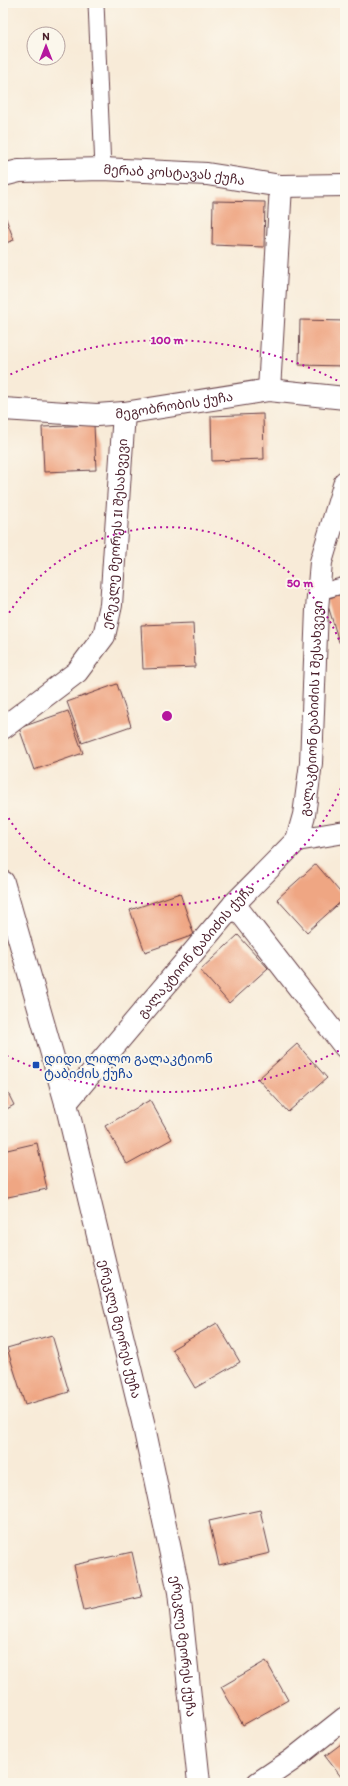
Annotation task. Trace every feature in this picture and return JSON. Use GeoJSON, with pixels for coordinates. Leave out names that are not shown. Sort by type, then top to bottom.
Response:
{"type":"FeatureCollection","features":[{"type":"Feature","properties":{"kind":"street","name":"მერაბ კოსტავას ქუჩა"},"geometry":{"type":"LineString","coordinates":[[3,175],[19,171],[103,169],[207,174],[281,186],[345,185]]}},
{"type":"Feature","properties":{"kind":"street"},"geometry":{"type":"LineString","coordinates":[[269,390],[281,186]]}},
{"type":"Feature","properties":{"kind":"street","name":"მეგობრობის ქუჩა"},"geometry":{"type":"LineString","coordinates":[[3,409],[97,415],[124,413],[269,390],[345,398]]}},
{"type":"Feature","properties":{"kind":"street","name":"ერეკლე მეორეს II შესახვევი"},"geometry":{"type":"LineString","coordinates":[[3,728],[76,672],[104,636],[111,605],[124,413]]}},
{"type":"Feature","properties":{"kind":"street","name":"გალაკტიონ ტაბიძის I შესახვევი"},"geometry":{"type":"LineString","coordinates":[[297,840],[304,815],[311,763],[321,562],[345,482]]}},
{"type":"Feature","properties":{"kind":"street"},"geometry":{"type":"LineString","coordinates":[[297,840],[345,832]]}},
{"type":"Feature","properties":{"kind":"street","name":"გალაკტიონ ტაბიძის ქუჩა"},"geometry":{"type":"LineString","coordinates":[[66,1102],[234,904],[297,840]]}},
{"type":"Feature","properties":{"kind":"street","name":"ერეკლე მეორეს ქუჩა"},"geometry":{"type":"LineString","coordinates":[[3,882],[66,1102],[143,1422],[179,1592],[199,1783]]}},
{"type":"Feature","properties":{"kind":"street"},"geometry":{"type":"LineString","coordinates":[[234,904],[345,1047]]}},
{"type":"Feature","properties":{"kind":"street"},"geometry":{"type":"LineString","coordinates":[[258,1783],[292,1760],[345,1718]]}},
{"type":"Feature","properties":{"kind":"lane"},"geometry":{"type":"LineString","coordinates":[[96,3],[103,169]]}},
{"type":"Feature","properties":{"kind":"lane"},"geometry":{"type":"LineString","coordinates":[[319,592],[345,585]]}},
{"type":"Feature","properties":{"kind":"building"},"geometry":{"type":"Polygon","coordinates":[[[213,201],[265,202],[264,247],[212,245],[213,201]]]}},
{"type":"Feature","properties":{"kind":"building"},"geometry":{"type":"Polygon","coordinates":[[[3,211],[14,240],[3,244],[3,211]]]}},
{"type":"Feature","properties":{"kind":"building"},"geometry":{"type":"Polygon","coordinates":[[[300,320],[345,321],[345,366],[299,365],[300,320]]]}},
{"type":"Feature","properties":{"kind":"building"},"geometry":{"type":"Polygon","coordinates":[[[263,414],[264,459],[212,461],[211,416],[263,414]]]}},
{"type":"Feature","properties":{"kind":"building"},"geometry":{"type":"Polygon","coordinates":[[[94,425],[96,470],[44,472],[42,427],[94,425]]]}},
{"type":"Feature","properties":{"kind":"building"},"geometry":{"type":"Polygon","coordinates":[[[345,593],[345,640],[339,642],[326,599],[345,593]]]}},
{"type":"Feature","properties":{"kind":"building"},"geometry":{"type":"Polygon","coordinates":[[[193,623],[195,667],[143,669],[141,625],[193,623]]]}},
{"type":"Feature","properties":{"kind":"building"},"geometry":{"type":"Polygon","coordinates":[[[117,684],[131,726],[82,743],[67,702],[117,684]]]}},
{"type":"Feature","properties":{"kind":"building"},"geometry":{"type":"Polygon","coordinates":[[[68,711],[83,753],[34,770],[19,728],[68,711]]]}},
{"type":"Feature","properties":{"kind":"building"},"geometry":{"type":"Polygon","coordinates":[[[316,864],[345,898],[307,932],[277,899],[316,864]]]}},
{"type":"Feature","properties":{"kind":"building"},"geometry":{"type":"Polygon","coordinates":[[[180,893],[194,935],[145,952],[130,910],[180,893]]]}},
{"type":"Feature","properties":{"kind":"building"},"geometry":{"type":"Polygon","coordinates":[[[238,935],[268,968],[229,1003],[200,970],[238,935]]]}},
{"type":"Feature","properties":{"kind":"building"},"geometry":{"type":"Polygon","coordinates":[[[297,1044],[327,1078],[288,1112],[258,1079],[297,1044]]]}},
{"type":"Feature","properties":{"kind":"building"},"geometry":{"type":"Polygon","coordinates":[[[3,1083],[14,1105],[3,1111],[3,1083]]]}},
{"type":"Feature","properties":{"kind":"building"},"geometry":{"type":"Polygon","coordinates":[[[150,1100],[172,1139],[127,1164],[105,1126],[150,1100]]]}},
{"type":"Feature","properties":{"kind":"building"},"geometry":{"type":"Polygon","coordinates":[[[37,1143],[47,1189],[3,1198],[3,1151],[37,1143]]]}},
{"type":"Feature","properties":{"kind":"building"},"geometry":{"type":"Polygon","coordinates":[[[217,1323],[240,1362],[195,1388],[172,1349],[217,1323]]]}},
{"type":"Feature","properties":{"kind":"building"},"geometry":{"type":"Polygon","coordinates":[[[52,1335],[69,1392],[25,1405],[7,1348],[52,1335]]]}},
{"type":"Feature","properties":{"kind":"building"},"geometry":{"type":"Polygon","coordinates":[[[260,1510],[270,1553],[219,1565],[209,1521],[260,1510]]]}},
{"type":"Feature","properties":{"kind":"building"},"geometry":{"type":"Polygon","coordinates":[[[132,1552],[142,1597],[84,1610],[74,1565],[132,1552]]]}},
{"type":"Feature","properties":{"kind":"building"},"geometry":{"type":"Polygon","coordinates":[[[266,1661],[288,1700],[243,1725],[221,1687],[266,1661]]]}},
{"type":"Feature","properties":{"kind":"building"},"geometry":{"type":"Polygon","coordinates":[[[345,1741],[345,1782],[325,1756],[345,1741]]]}},
{"type":"Feature","properties":{"kind":"place","name":"დიდი ლილო გალაკტიონ ტაბიძის ქუჩა"},"geometry":{"type":"Point","coordinates":[36,1065]}}]}
